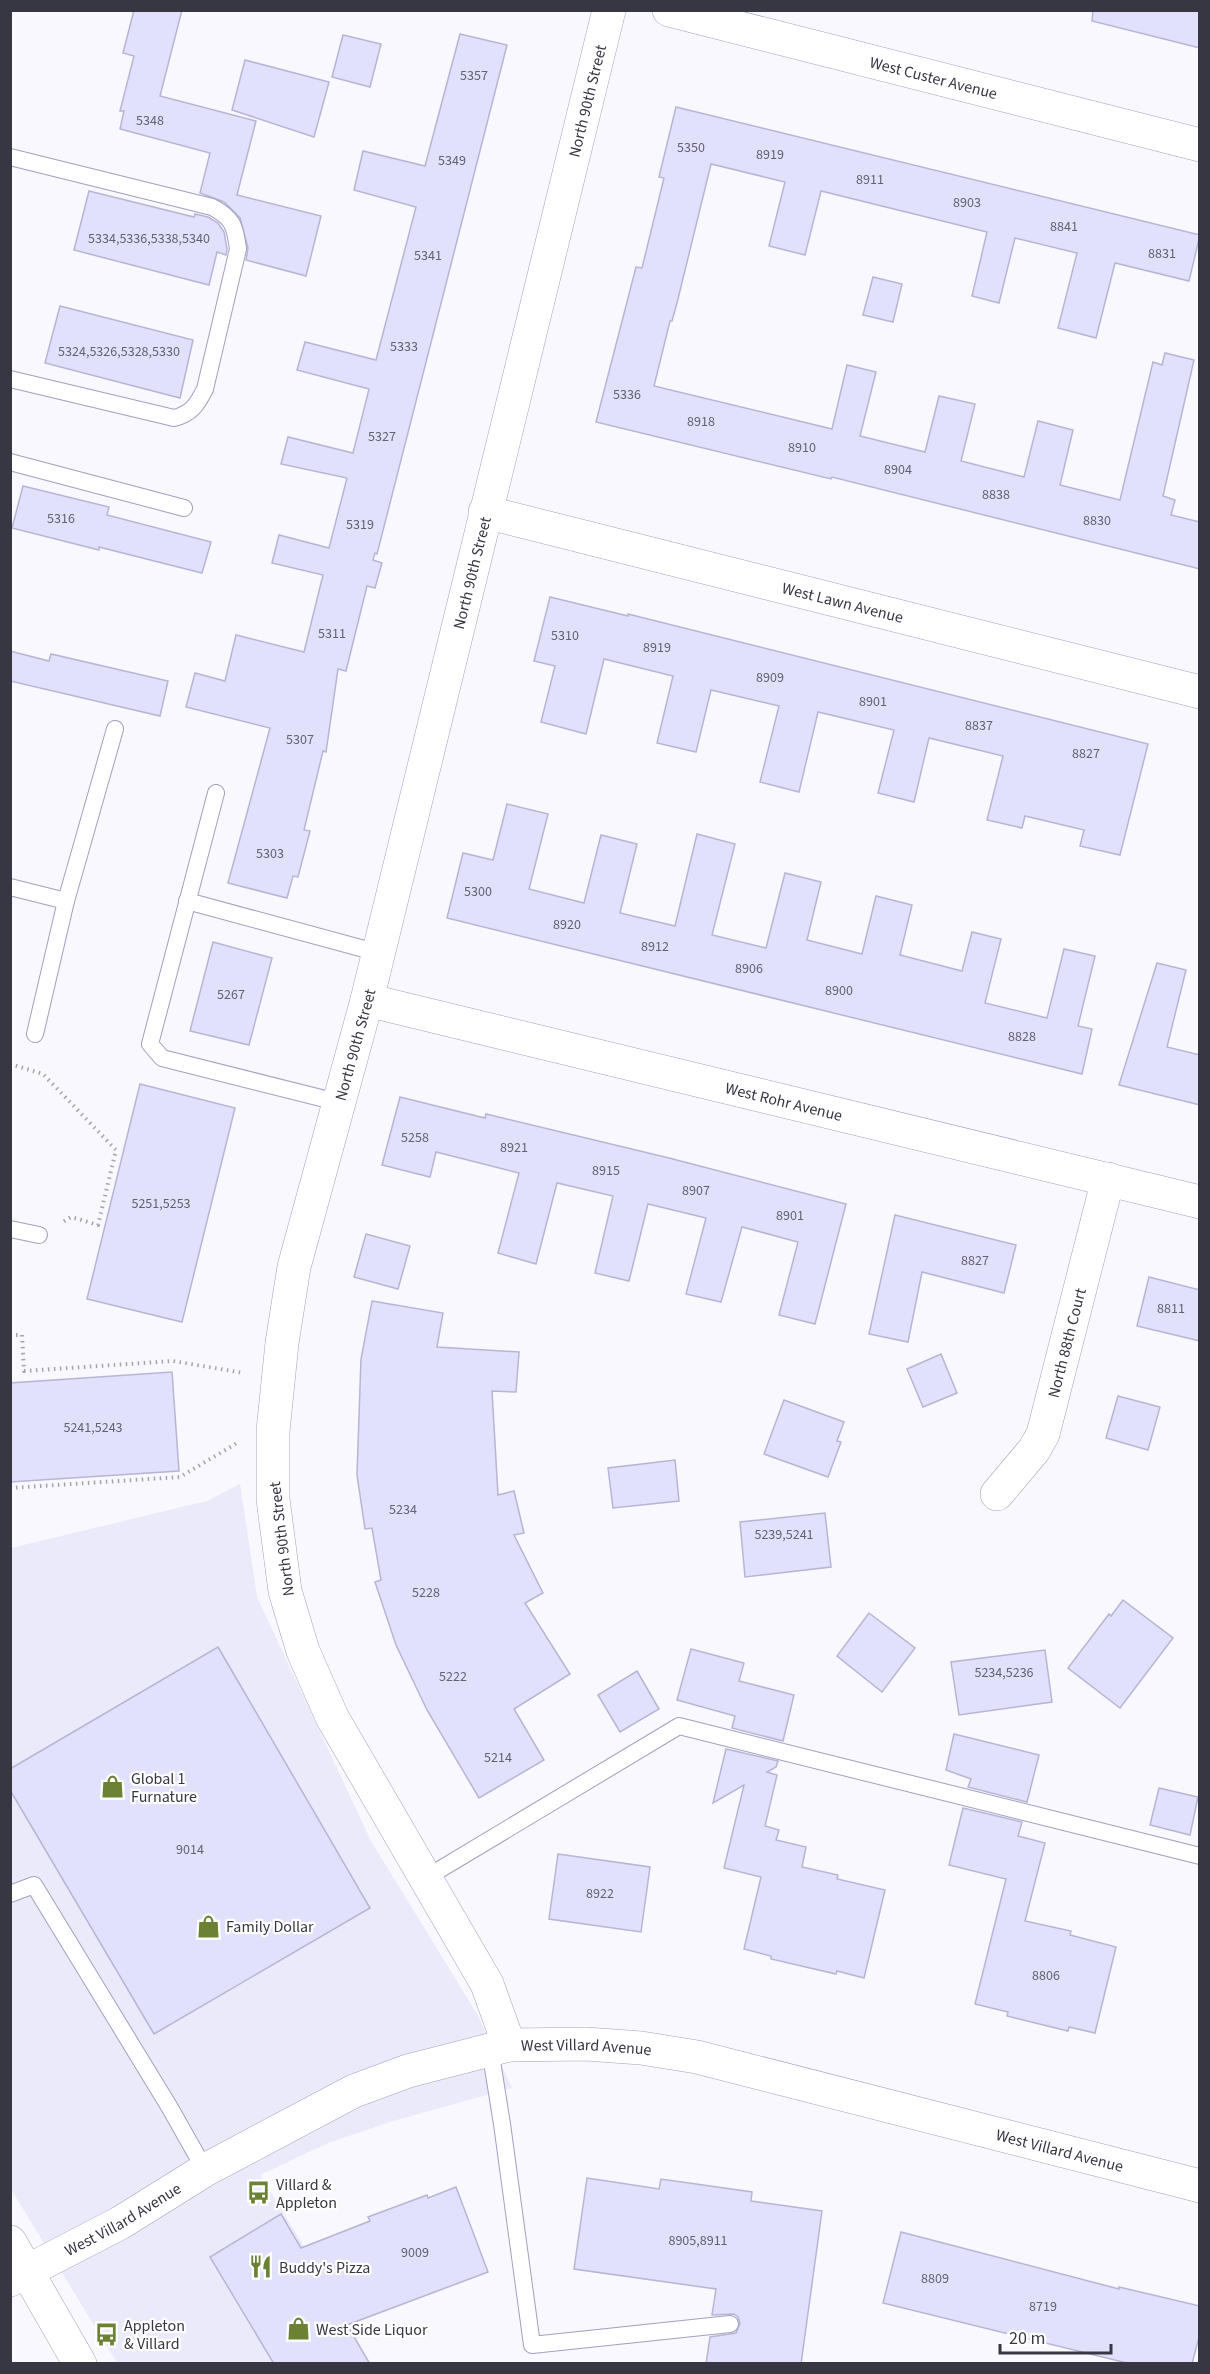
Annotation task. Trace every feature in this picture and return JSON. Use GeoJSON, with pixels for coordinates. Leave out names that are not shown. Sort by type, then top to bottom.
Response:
{"type":"FeatureCollection","features":[{"type":"Feature","properties":{"kind":"street","name":"North 90th Street"},"geometry":{"type":"LineString","coordinates":[[499,2047],[487,1984],[332,1717],[303,1651],[285,1591],[273,1500],[273,1431],[282,1343],[294,1267],[341,1104],[379,953],[609,10]]}},
{"type":"Feature","properties":{"kind":"street","name":"West Custer Avenue"},"geometry":{"type":"LineString","coordinates":[[669,10],[1200,145]]}},
{"type":"Feature","properties":{"kind":"street","name":"West Lawn Avenue"},"geometry":{"type":"LineString","coordinates":[[485,512],[1200,692]]}},
{"type":"Feature","properties":{"kind":"street","name":"West Rohr Avenue"},"geometry":{"type":"LineString","coordinates":[[367,1000],[1200,1202]]}},
{"type":"Feature","properties":{"kind":"street","name":"North 88th Court"},"geometry":{"type":"LineString","coordinates":[[997,1494],[1034,1450],[1043,1434],[1108,1179]]}},
{"type":"Feature","properties":{"kind":"street","name":"West Villard Avenue"},"geometry":{"type":"LineString","coordinates":[[19,2276],[120,2223],[205,2170],[354,2091],[408,2071],[499,2047],[586,2044],[641,2048],[696,2057],[1200,2186]]}},
{"type":"Feature","properties":{"kind":"street"},"geometry":{"type":"LineString","coordinates":[[10,2242],[19,2276],[80,2364]]}},
{"type":"Feature","properties":{"kind":"lane"},"geometry":{"type":"LineString","coordinates":[[10,157],[212,207],[227,215],[236,230],[238,249],[205,389],[198,404],[187,415],[174,418],[10,378]]}},
{"type":"Feature","properties":{"kind":"lane"},"geometry":{"type":"LineString","coordinates":[[10,462],[184,508]]}},
{"type":"Feature","properties":{"kind":"lane"},"geometry":{"type":"LineString","coordinates":[[35,1034],[66,901],[115,729]]}},
{"type":"Feature","properties":{"kind":"lane"},"geometry":{"type":"LineString","coordinates":[[216,793],[150,1044],[162,1058],[341,1104]]}},
{"type":"Feature","properties":{"kind":"lane"},"geometry":{"type":"LineString","coordinates":[[10,887],[66,901]]}},
{"type":"Feature","properties":{"kind":"lane"},"geometry":{"type":"LineString","coordinates":[[187,901],[379,953]]}},
{"type":"Feature","properties":{"kind":"lane"},"geometry":{"type":"LineString","coordinates":[[10,1229],[39,1235]]}},
{"type":"Feature","properties":{"kind":"lane"},"geometry":{"type":"LineString","coordinates":[[424,1879],[679,1726],[1200,1856]]}},
{"type":"Feature","properties":{"kind":"lane"},"geometry":{"type":"LineString","coordinates":[[10,1894],[34,1885],[170,2108],[205,2170]]}},
{"type":"Feature","properties":{"kind":"lane"},"geometry":{"type":"LineString","coordinates":[[499,2047],[502,2124],[532,2344],[730,2324]]}},
{"type":"Feature","properties":{"kind":"path"},"geometry":{"type":"LineString","coordinates":[[10,1064],[43,1074],[117,1150],[98,1225],[70,1217],[39,1235]]}},
{"type":"Feature","properties":{"kind":"path"},"geometry":{"type":"LineString","coordinates":[[10,1335],[22,1335],[24,1371],[173,1361],[278,1379]]}},
{"type":"Feature","properties":{"kind":"path"},"geometry":{"type":"LineString","coordinates":[[10,1488],[180,1477],[244,1439],[273,1431]]}},
{"type":"Feature","properties":{"kind":"shaded area"},"geometry":{"type":"Polygon","coordinates":[[[240,1484],[257,1597],[371,1841],[477,2014],[512,2088],[393,2121],[328,2143],[260,2175],[360,2337],[318,2363],[117,2363],[11,2189],[11,1548],[207,1501],[240,1484]]]}},
{"type":"Feature","properties":{"kind":"building"},"geometry":{"type":"Polygon","coordinates":[[[134,10],[182,10],[160,96],[256,121],[237,195],[321,216],[306,276],[246,260],[248,248],[240,218],[224,202],[200,193],[210,153],[120,129],[124,111],[120,111],[134,56],[123,53],[134,10]]]}},
{"type":"Feature","properties":{"kind":"building"},"geometry":{"type":"Polygon","coordinates":[[[1093,10],[1200,10],[1200,48],[1092,21],[1093,10]]]}},
{"type":"Feature","properties":{"kind":"building"},"geometry":{"type":"Polygon","coordinates":[[[460,34],[507,45],[377,554],[375,553],[373,560],[382,563],[375,588],[367,586],[346,671],[338,669],[326,752],[323,751],[304,830],[310,831],[298,877],[293,876],[287,898],[228,883],[270,728],[186,707],[195,673],[225,681],[236,635],[304,652],[323,575],[272,563],[279,535],[329,548],[347,478],[281,464],[288,437],[353,453],[369,389],[297,370],[305,342],[376,360],[416,207],[354,190],[363,151],[425,166],[460,34]]]}},
{"type":"Feature","properties":{"kind":"building"},"geometry":{"type":"Polygon","coordinates":[[[343,35],[381,44],[370,87],[332,77],[343,35]]]}},
{"type":"Feature","properties":{"kind":"building"},"geometry":{"type":"Polygon","coordinates":[[[245,60],[329,82],[314,137],[232,110],[245,60]]]}},
{"type":"Feature","properties":{"kind":"building"},"geometry":{"type":"Polygon","coordinates":[[[676,107],[1200,235],[1189,281],[1115,263],[1096,338],[1058,328],[1077,253],[1015,238],[999,303],[972,296],[987,232],[821,191],[805,255],[769,246],[785,182],[711,164],[654,386],[832,429],[847,365],[876,372],[860,436],[925,452],[939,396],[975,404],[961,461],[1024,477],[1038,421],[1073,430],[1060,485],[1120,500],[1153,362],[1162,365],[1165,353],[1194,360],[1163,496],[1175,500],[1171,515],[1200,522],[1200,569],[832,477],[831,479],[596,422],[636,267],[642,268],[664,178],[659,177],[676,107]]]}},
{"type":"Feature","properties":{"kind":"building"},"geometry":{"type":"Polygon","coordinates":[[[89,191],[194,217],[195,214],[208,217],[218,223],[224,232],[227,249],[226,255],[217,252],[209,285],[74,250],[89,191]]]}},
{"type":"Feature","properties":{"kind":"building"},"geometry":{"type":"Polygon","coordinates":[[[873,277],[902,284],[893,322],[863,315],[873,277]]]}},
{"type":"Feature","properties":{"kind":"building"},"geometry":{"type":"Polygon","coordinates":[[[60,306],[193,340],[180,398],[45,363],[60,306]]]}},
{"type":"Feature","properties":{"kind":"building"},"geometry":{"type":"Polygon","coordinates":[[[23,486],[109,507],[107,515],[211,542],[202,573],[12,528],[23,486]]]}},
{"type":"Feature","properties":{"kind":"building"},"geometry":{"type":"Polygon","coordinates":[[[550,597],[628,616],[628,614],[1148,744],[1120,855],[1080,846],[1084,830],[1025,816],[1022,828],[987,820],[1003,756],[929,738],[914,802],[878,793],[894,730],[818,712],[799,792],[760,782],[779,706],[711,690],[696,752],[657,743],[673,676],[604,659],[586,734],[541,722],[555,666],[534,661],[550,597]]]}},
{"type":"Feature","properties":{"kind":"building"},"geometry":{"type":"Polygon","coordinates":[[[10,651],[49,661],[51,654],[168,681],[160,716],[10,681],[10,651]]]}},
{"type":"Feature","properties":{"kind":"building"},"geometry":{"type":"Polygon","coordinates":[[[507,804],[548,814],[529,889],[584,903],[601,835],[637,844],[620,913],[675,926],[697,834],[735,844],[712,935],[766,948],[785,873],[821,882],[807,940],[862,954],[876,896],[912,905],[900,955],[962,971],[972,932],[1001,939],[985,1003],[1047,1018],[1064,949],[1095,956],[1078,1026],[1092,1029],[1082,1074],[447,918],[463,853],[493,860],[507,804]]]}},
{"type":"Feature","properties":{"kind":"building"},"geometry":{"type":"Polygon","coordinates":[[[213,942],[272,958],[249,1045],[190,1031],[213,942]]]}},
{"type":"Feature","properties":{"kind":"building"},"geometry":{"type":"Polygon","coordinates":[[[1157,963],[1186,970],[1167,1047],[1200,1055],[1200,1105],[1119,1085],[1157,963]]]}},
{"type":"Feature","properties":{"kind":"building"},"geometry":{"type":"Polygon","coordinates":[[[140,1084],[235,1108],[182,1322],[87,1299],[140,1084]]]}},
{"type":"Feature","properties":{"kind":"building"},"geometry":{"type":"Polygon","coordinates":[[[400,1097],[485,1118],[486,1114],[846,1204],[815,1324],[779,1315],[798,1242],[742,1227],[721,1302],[686,1294],[706,1218],[648,1204],[629,1281],[595,1273],[613,1196],[557,1183],[536,1264],[498,1253],[519,1173],[436,1152],[430,1177],[382,1165],[400,1097]]]}},
{"type":"Feature","properties":{"kind":"building"},"geometry":{"type":"Polygon","coordinates":[[[895,1215],[1016,1245],[1004,1293],[922,1272],[908,1342],[869,1334],[895,1215]]]}},
{"type":"Feature","properties":{"kind":"building"},"geometry":{"type":"Polygon","coordinates":[[[366,1234],[410,1246],[398,1289],[354,1277],[366,1234]]]}},
{"type":"Feature","properties":{"kind":"building"},"geometry":{"type":"Polygon","coordinates":[[[1149,1277],[1200,1290],[1200,1341],[1137,1326],[1149,1277]]]}},
{"type":"Feature","properties":{"kind":"building"},"geometry":{"type":"Polygon","coordinates":[[[372,1301],[443,1313],[437,1347],[519,1352],[516,1392],[492,1391],[498,1495],[514,1491],[524,1533],[514,1535],[543,1593],[525,1603],[570,1674],[514,1709],[544,1760],[479,1798],[427,1710],[396,1645],[375,1582],[381,1580],[372,1528],[365,1529],[357,1475],[361,1359],[372,1301]]]}},
{"type":"Feature","properties":{"kind":"building"},"geometry":{"type":"Polygon","coordinates":[[[941,1354],[957,1393],[923,1407],[907,1369],[941,1354]]]}},
{"type":"Feature","properties":{"kind":"building"},"geometry":{"type":"Polygon","coordinates":[[[172,1372],[179,1471],[10,1482],[10,1383],[172,1372]]]}},
{"type":"Feature","properties":{"kind":"building"},"geometry":{"type":"Polygon","coordinates":[[[1118,1396],[1160,1407],[1148,1450],[1106,1438],[1118,1396]]]}},
{"type":"Feature","properties":{"kind":"building"},"geometry":{"type":"Polygon","coordinates":[[[784,1400],[844,1422],[837,1441],[841,1442],[828,1477],[764,1454],[784,1400]]]}},
{"type":"Feature","properties":{"kind":"building"},"geometry":{"type":"Polygon","coordinates":[[[675,1460],[679,1501],[613,1508],[608,1468],[675,1460]]]}},
{"type":"Feature","properties":{"kind":"building"},"geometry":{"type":"Polygon","coordinates":[[[825,1513],[831,1567],[745,1577],[740,1522],[825,1513]]]}},
{"type":"Feature","properties":{"kind":"building"},"geometry":{"type":"Polygon","coordinates":[[[1123,1600],[1173,1638],[1120,1708],[1068,1668],[1109,1614],[1111,1616],[1123,1600]]]}},
{"type":"Feature","properties":{"kind":"building"},"geometry":{"type":"Polygon","coordinates":[[[869,1613],[915,1648],[882,1692],[837,1656],[869,1613]]]}},
{"type":"Feature","properties":{"kind":"building"},"geometry":{"type":"Polygon","coordinates":[[[218,1647],[370,1908],[154,2034],[10,1790],[10,1769],[218,1647]]]}},
{"type":"Feature","properties":{"kind":"building"},"geometry":{"type":"Polygon","coordinates":[[[691,1649],[744,1663],[739,1681],[794,1695],[783,1741],[732,1728],[735,1716],[677,1700],[691,1649]]]}},
{"type":"Feature","properties":{"kind":"building"},"geometry":{"type":"Polygon","coordinates":[[[1045,1650],[1052,1702],[959,1715],[951,1662],[1045,1650]]]}},
{"type":"Feature","properties":{"kind":"building"},"geometry":{"type":"Polygon","coordinates":[[[637,1671],[659,1709],[620,1732],[598,1695],[637,1671]]]}},
{"type":"Feature","properties":{"kind":"building"},"geometry":{"type":"Polygon","coordinates":[[[954,1734],[1039,1755],[1027,1802],[968,1787],[971,1779],[946,1770],[954,1734]]]}},
{"type":"Feature","properties":{"kind":"building"},"geometry":{"type":"Polygon","coordinates":[[[726,1749],[778,1761],[776,1767],[767,1772],[777,1775],[765,1826],[779,1830],[776,1840],[806,1847],[802,1867],[838,1875],[837,1879],[885,1890],[864,1978],[771,1959],[771,1956],[744,1949],[761,1877],[724,1868],[744,1785],[713,1803],[726,1749]]]}},
{"type":"Feature","properties":{"kind":"building"},"geometry":{"type":"Polygon","coordinates":[[[1159,1788],[1198,1797],[1190,1835],[1150,1825],[1159,1788]]]}},
{"type":"Feature","properties":{"kind":"building"},"geometry":{"type":"Polygon","coordinates":[[[963,1808],[1022,1822],[1018,1836],[1045,1843],[1025,1921],[1071,1931],[1070,1935],[1116,1947],[1095,2033],[1069,2027],[1068,2031],[1007,2016],[1008,2012],[975,2004],[1006,1879],[949,1865],[963,1808]]]}},
{"type":"Feature","properties":{"kind":"building"},"geometry":{"type":"Polygon","coordinates":[[[558,1854],[650,1867],[641,1932],[549,1919],[558,1854]]]}},
{"type":"Feature","properties":{"kind":"building"},"geometry":{"type":"Polygon","coordinates":[[[587,2178],[659,2189],[661,2179],[752,2192],[751,2201],[822,2211],[801,2364],[706,2364],[710,2337],[736,2333],[740,2323],[734,2314],[712,2315],[716,2289],[574,2269],[587,2178]]]}},
{"type":"Feature","properties":{"kind":"building"},"geometry":{"type":"Polygon","coordinates":[[[456,2187],[488,2272],[347,2325],[370,2364],[274,2364],[210,2257],[281,2214],[301,2248],[370,2221],[368,2217],[456,2187]]]}},
{"type":"Feature","properties":{"kind":"building"},"geometry":{"type":"Polygon","coordinates":[[[901,2232],[1119,2289],[1119,2287],[1200,2306],[1200,2333],[1192,2364],[1131,2364],[883,2303],[901,2232]]]}},
{"type":"Feature","properties":{"kind":"place","name":"Global 1 Furnature"},"geometry":{"type":"Point","coordinates":[113,1787]}},
{"type":"Feature","properties":{"kind":"place","name":"Family Dollar"},"geometry":{"type":"Point","coordinates":[208,1926]}},
{"type":"Feature","properties":{"kind":"place","name":"Villard & Appleton"},"geometry":{"type":"Point","coordinates":[258,2193]}},
{"type":"Feature","properties":{"kind":"place","name":"Buddy's Pizza"},"geometry":{"type":"Point","coordinates":[261,2267]}},
{"type":"Feature","properties":{"kind":"place","name":"West Side Liquor"},"geometry":{"type":"Point","coordinates":[298,2329]}},
{"type":"Feature","properties":{"kind":"place","name":"Appleton & Villard"},"geometry":{"type":"Point","coordinates":[106,2334]}}]}
